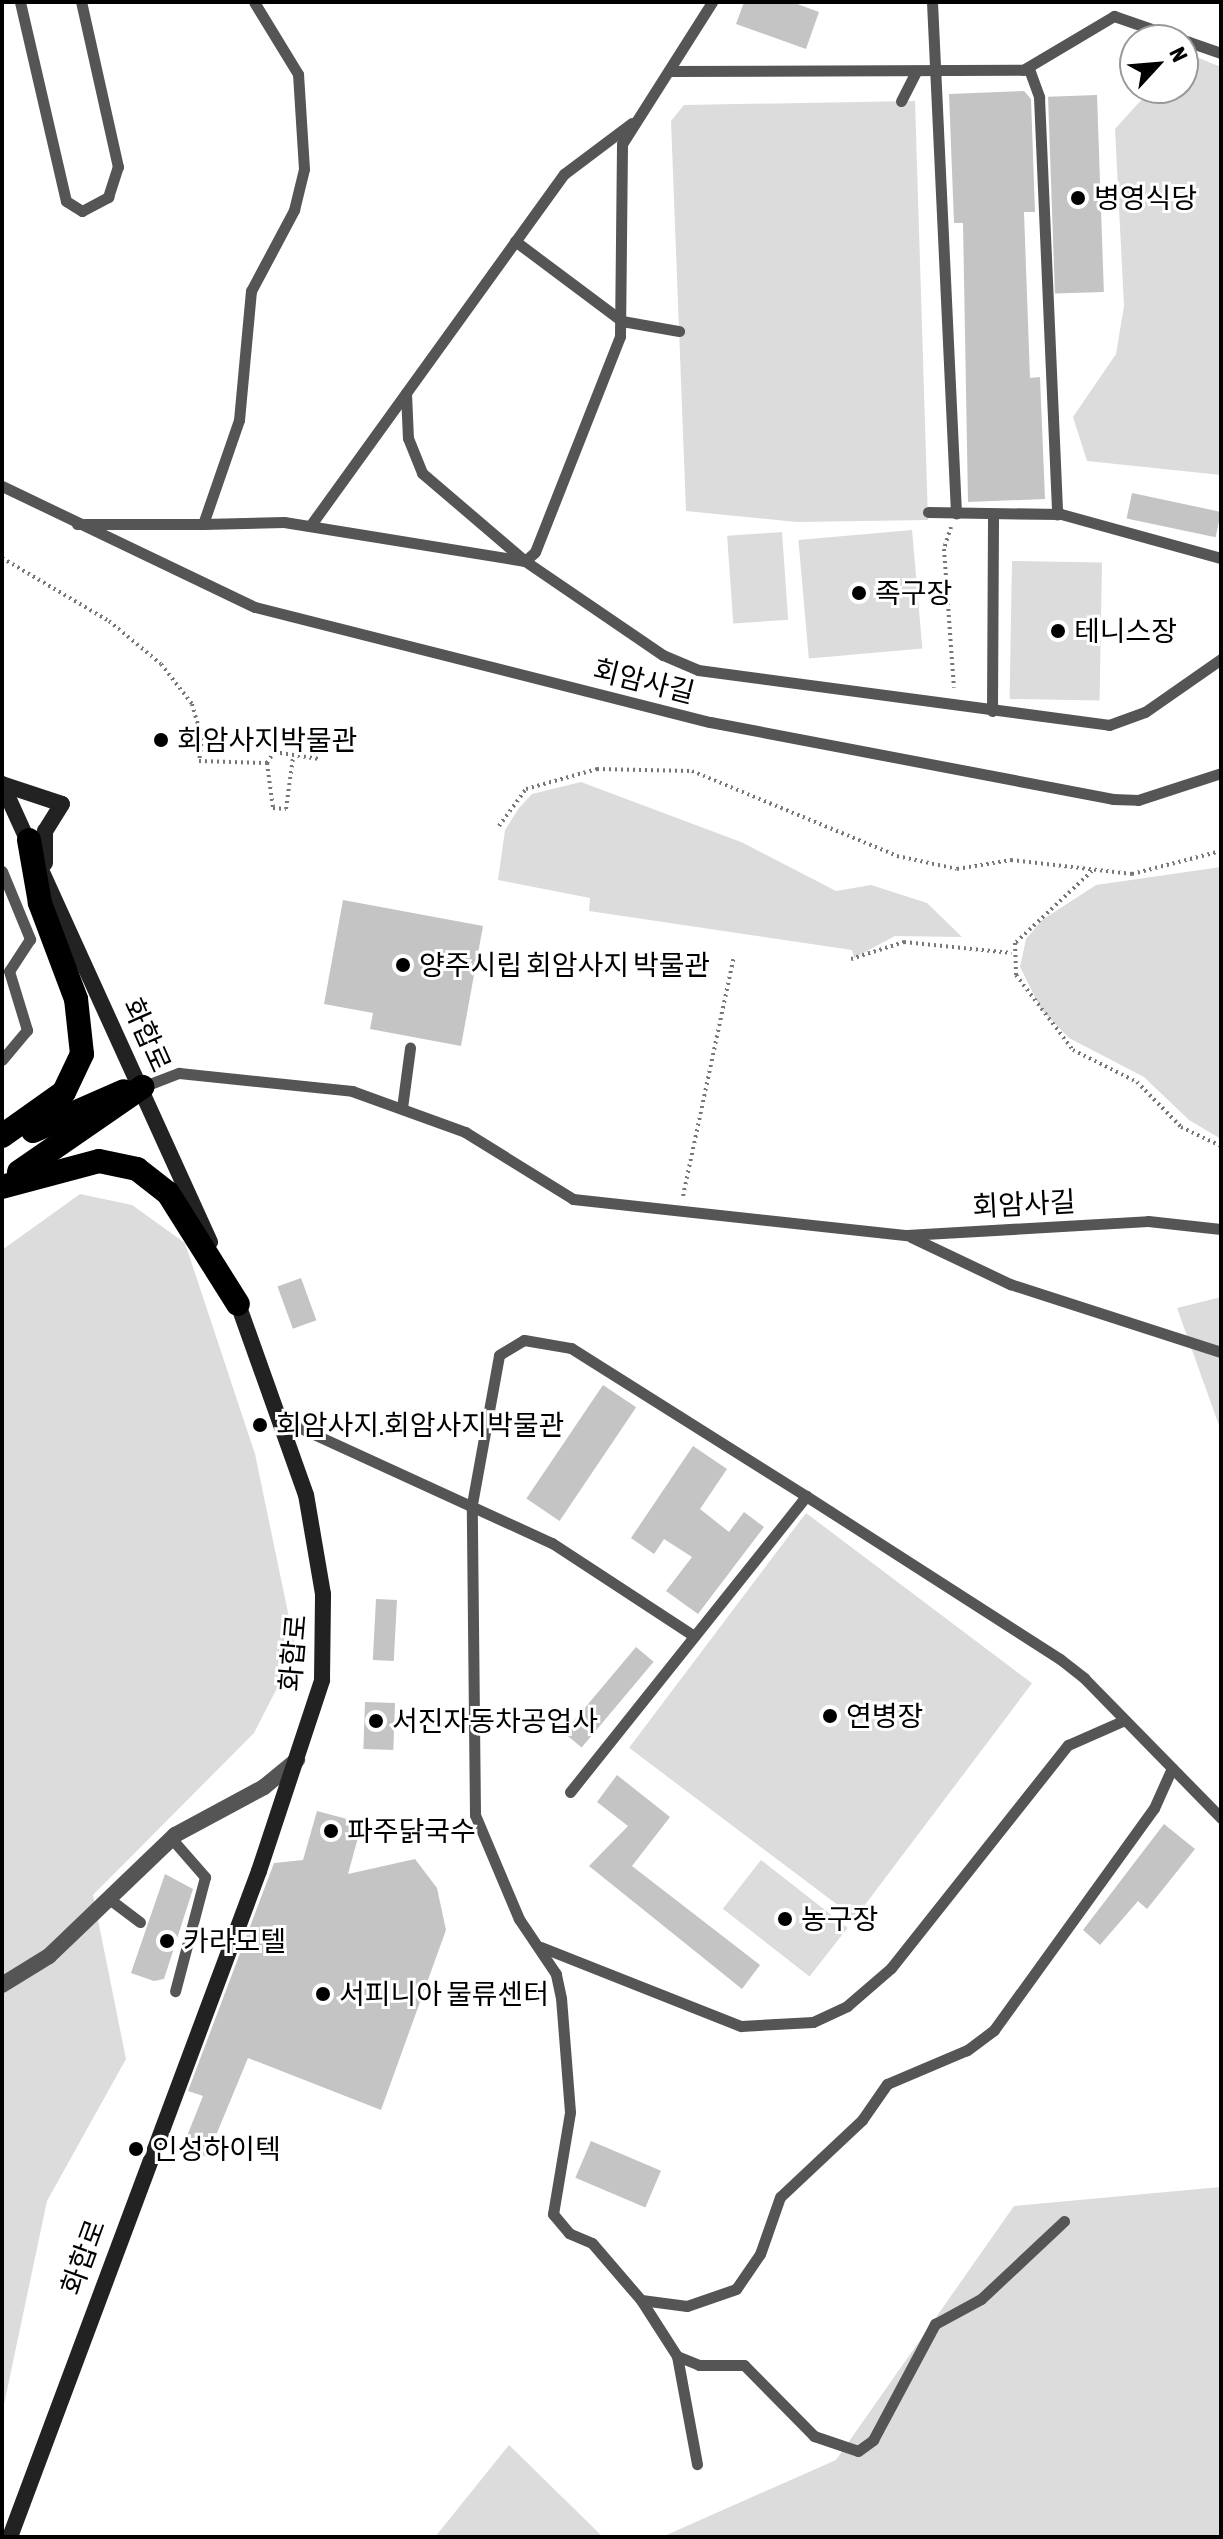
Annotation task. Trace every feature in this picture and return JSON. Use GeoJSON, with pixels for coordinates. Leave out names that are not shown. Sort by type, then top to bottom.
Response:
{"type":"FeatureCollection","features":[{"type":"Feature","properties":{"kind":"highway"},"geometry":{"type":"LineString","coordinates":[[2,1136],[64,1092],[82,1054],[76,999],[40,903],[29,840]]}},
{"type":"Feature","properties":{"kind":"highway"},"geometry":{"type":"LineString","coordinates":[[2,1146],[142,1087]]}},
{"type":"Feature","properties":{"kind":"highway"},"geometry":{"type":"LineString","coordinates":[[2,1185],[142,1087]]}},
{"type":"Feature","properties":{"kind":"highway"},"geometry":{"type":"LineString","coordinates":[[2,1185],[99,1161],[137,1169],[168,1193],[238,1304]]}},
{"type":"Feature","properties":{"kind":"main road","name":"화합로"},"geometry":{"type":"LineString","coordinates":[[2,784],[238,1304],[283,1420],[323,1594],[322,1680],[298,1759],[10,2537]]}},
{"type":"Feature","properties":{"kind":"main road"},"geometry":{"type":"LineString","coordinates":[[2,784],[62,804],[43,837],[48,880]]}},
{"type":"Feature","properties":{"kind":"street"},"geometry":{"type":"LineString","coordinates":[[2,1985],[49,1956],[171,1838],[264,1787],[298,1759]]}},
{"type":"Feature","properties":{"kind":"street"},"geometry":{"type":"LineString","coordinates":[[264,1787],[276,1790],[279,1810]]}},
{"type":"Feature","properties":{"kind":"lane"},"geometry":{"type":"LineString","coordinates":[[20,2],[66,201],[82,211],[108,197],[118,167],[81,2]]}},
{"type":"Feature","properties":{"kind":"lane"},"geometry":{"type":"LineString","coordinates":[[203,524],[239,420],[251,291],[304,181],[298,74],[254,2]]}},
{"type":"Feature","properties":{"kind":"lane"},"geometry":{"type":"LineString","coordinates":[[525,561],[544,538],[622,321],[618,160],[636,120],[712,2]]}},
{"type":"Feature","properties":{"kind":"lane"},"geometry":{"type":"LineString","coordinates":[[932,2],[939,71],[956,513]]}},
{"type":"Feature","properties":{"kind":"lane"},"geometry":{"type":"LineString","coordinates":[[669,71],[1029,69],[1114,16],[1221,53]]}},
{"type":"Feature","properties":{"kind":"lane"},"geometry":{"type":"LineString","coordinates":[[1029,69],[1039,97],[1057,515]]}},
{"type":"Feature","properties":{"kind":"lane"},"geometry":{"type":"LineString","coordinates":[[901,101],[916,71]]}},
{"type":"Feature","properties":{"kind":"lane"},"geometry":{"type":"LineString","coordinates":[[310,526],[564,174],[636,120]]}},
{"type":"Feature","properties":{"kind":"lane"},"geometry":{"type":"LineString","coordinates":[[515,241],[622,321],[679,331]]}},
{"type":"Feature","properties":{"kind":"lane"},"geometry":{"type":"LineString","coordinates":[[406,393],[408,438],[422,473],[525,561],[663,655],[698,670],[956,707],[1121,723],[1221,659]]}},
{"type":"Feature","properties":{"kind":"lane","name":"회암사길"},"geometry":{"type":"LineString","coordinates":[[2,486],[72,524],[255,607],[710,722],[1113,799],[1138,800],[1221,773]]}},
{"type":"Feature","properties":{"kind":"lane"},"geometry":{"type":"LineString","coordinates":[[928,512],[1057,515],[1221,558]]}},
{"type":"Feature","properties":{"kind":"lane"},"geometry":{"type":"LineString","coordinates":[[992,711],[993,514]]}},
{"type":"Feature","properties":{"kind":"lane"},"geometry":{"type":"LineString","coordinates":[[72,524],[284,522],[525,561]]}},
{"type":"Feature","properties":{"kind":"lane"},"geometry":{"type":"LineString","coordinates":[[2,871],[30,939],[9,971],[27,1030],[2,1060]]}},
{"type":"Feature","properties":{"kind":"lane"},"geometry":{"type":"LineString","coordinates":[[402,1108],[410,1048]]}},
{"type":"Feature","properties":{"kind":"lane","name":"회암사길"},"geometry":{"type":"LineString","coordinates":[[142,1087],[179,1073],[352,1091],[465,1132],[553,1192],[907,1235],[1148,1221],[1221,1229]]}},
{"type":"Feature","properties":{"kind":"lane"},"geometry":{"type":"LineString","coordinates":[[907,1235],[1010,1284],[1221,1352]]}},
{"type":"Feature","properties":{"kind":"lane"},"geometry":{"type":"LineString","coordinates":[[697,2464],[677,2356],[641,2300],[592,2243],[553,2214],[569,2124],[568,2036],[556,1974],[512,1907],[475,1815],[472,1504],[499,1355],[524,1340],[571,1348],[806,1496],[1060,1659],[1221,1818]]}},
{"type":"Feature","properties":{"kind":"lane"},"geometry":{"type":"LineString","coordinates":[[283,1420],[552,1543],[694,1636]]}},
{"type":"Feature","properties":{"kind":"lane"},"geometry":{"type":"LineString","coordinates":[[570,1792],[806,1496]]}},
{"type":"Feature","properties":{"kind":"lane"},"geometry":{"type":"LineString","coordinates":[[541,1947],[741,2026],[813,2022],[847,2006],[891,1968],[1068,1745],[1125,1720]]}},
{"type":"Feature","properties":{"kind":"lane"},"geometry":{"type":"LineString","coordinates":[[641,2300],[687,2306],[736,2289],[760,2254],[780,2197],[862,2120],[887,2084],[967,2050],[994,2030],[1154,1808],[1172,1768]]}},
{"type":"Feature","properties":{"kind":"lane"},"geometry":{"type":"LineString","coordinates":[[171,1838],[205,1877],[175,1991]]}},
{"type":"Feature","properties":{"kind":"lane"},"geometry":{"type":"LineString","coordinates":[[108,1898],[140,1922]]}},
{"type":"Feature","properties":{"kind":"lane"},"geometry":{"type":"LineString","coordinates":[[677,2356],[699,2365],[744,2365],[814,2436],[858,2451],[873,2440],[935,2324],[981,2299],[1064,2221]]}},
{"type":"Feature","properties":{"kind":"path"},"geometry":{"type":"LineString","coordinates":[[956,513],[944,549],[956,707]]}},
{"type":"Feature","properties":{"kind":"path"},"geometry":{"type":"LineString","coordinates":[[2,558],[109,621],[161,664],[192,704],[199,761],[267,763]]}},
{"type":"Feature","properties":{"kind":"path"},"geometry":{"type":"LineString","coordinates":[[293,756],[286,809],[273,808],[267,763],[274,752],[319,759]]}},
{"type":"Feature","properties":{"kind":"path"},"geometry":{"type":"LineString","coordinates":[[499,826],[526,789],[554,781],[597,769],[692,771],[897,856],[957,869],[1011,860],[1132,874],[1221,851]]}},
{"type":"Feature","properties":{"kind":"path"},"geometry":{"type":"LineString","coordinates":[[1092,871],[1024,929],[1011,953],[1016,975],[1059,1037],[1137,1082],[1181,1127],[1221,1146]]}},
{"type":"Feature","properties":{"kind":"path"},"geometry":{"type":"LineString","coordinates":[[851,959],[884,946],[1011,953]]}},
{"type":"Feature","properties":{"kind":"path"},"geometry":{"type":"LineString","coordinates":[[680,1207],[734,956]]}},
{"type":"Feature","properties":{"kind":"shaded area"},"geometry":{"type":"Polygon","coordinates":[[[1199,58],[1221,67],[1221,475],[1087,461],[1073,417],[1116,354],[1124,306],[1115,129],[1138,104],[1199,104],[1199,58]]]}},
{"type":"Feature","properties":{"kind":"shaded area"},"geometry":{"type":"Polygon","coordinates":[[[915,101],[928,520],[797,522],[686,511],[671,121],[684,105],[915,101]]]}},
{"type":"Feature","properties":{"kind":"shaded area","name":"족구장"},"geometry":{"type":"Polygon","coordinates":[[[912,530],[922,649],[809,658],[798,540],[912,530]]]}},
{"type":"Feature","properties":{"kind":"shaded area"},"geometry":{"type":"Polygon","coordinates":[[[782,532],[788,620],[733,624],[727,536],[782,532]]]}},
{"type":"Feature","properties":{"kind":"shaded area","name":"테니스장"},"geometry":{"type":"Polygon","coordinates":[[[1012,561],[1102,563],[1100,701],[1010,699],[1012,561]]]}},
{"type":"Feature","properties":{"kind":"shaded area"},"geometry":{"type":"Polygon","coordinates":[[[581,782],[741,842],[836,891],[871,885],[927,903],[962,937],[895,936],[854,958],[852,950],[589,911],[590,898],[498,880],[505,830],[519,808],[532,794],[581,782]]]}},
{"type":"Feature","properties":{"kind":"shaded area"},"geometry":{"type":"Polygon","coordinates":[[[1221,867],[1221,1139],[1189,1120],[1144,1077],[1069,1038],[1041,1009],[1020,967],[1026,939],[1042,920],[1096,885],[1221,867]]]}},
{"type":"Feature","properties":{"kind":"shaded area"},"geometry":{"type":"Polygon","coordinates":[[[80,1194],[132,1205],[185,1243],[255,1454],[296,1651],[254,1733],[93,1895],[126,2059],[47,2201],[2,2414],[2,1250],[80,1194]]]}},
{"type":"Feature","properties":{"kind":"shaded area"},"geometry":{"type":"Polygon","coordinates":[[[1221,1297],[1221,1431],[1177,1308],[1221,1297]]]}},
{"type":"Feature","properties":{"kind":"shaded area","name":"연병장"},"geometry":{"type":"Polygon","coordinates":[[[806,1513],[1032,1683],[855,1918],[629,1748],[806,1513]]]}},
{"type":"Feature","properties":{"kind":"shaded area","name":"농구장"},"geometry":{"type":"Polygon","coordinates":[[[761,1860],[848,1928],[810,1977],[723,1909],[761,1860]]]}},
{"type":"Feature","properties":{"kind":"shaded area"},"geometry":{"type":"Polygon","coordinates":[[[1221,2187],[1221,2537],[662,2537],[836,2460],[1014,2206],[1221,2187]]]}},
{"type":"Feature","properties":{"kind":"shaded area"},"geometry":{"type":"Polygon","coordinates":[[[509,2445],[603,2537],[435,2537],[509,2445]]]}},
{"type":"Feature","properties":{"kind":"building"},"geometry":{"type":"Polygon","coordinates":[[[744,2],[792,2],[819,12],[806,49],[736,24],[744,2]]]}},
{"type":"Feature","properties":{"kind":"building"},"geometry":{"type":"Polygon","coordinates":[[[1024,91],[1031,99],[1035,212],[1024,212],[1030,378],[1040,377],[1045,499],[968,502],[963,223],[954,223],[949,94],[1024,91]]]}},
{"type":"Feature","properties":{"kind":"building","name":"병영식당"},"geometry":{"type":"Polygon","coordinates":[[[1097,95],[1104,292],[1055,294],[1048,97],[1097,95]]]}},
{"type":"Feature","properties":{"kind":"building"},"geometry":{"type":"Polygon","coordinates":[[[1132,493],[1221,512],[1216,537],[1127,518],[1132,493]]]}},
{"type":"Feature","properties":{"kind":"building","name":"양주시립 회암사지 박물관"},"geometry":{"type":"Polygon","coordinates":[[[343,900],[483,926],[461,1046],[370,1029],[373,1013],[324,1004],[343,900]]]}},
{"type":"Feature","properties":{"kind":"building"},"geometry":{"type":"Polygon","coordinates":[[[301,1278],[316,1320],[293,1329],[278,1287],[301,1278]]]}},
{"type":"Feature","properties":{"kind":"building"},"geometry":{"type":"Polygon","coordinates":[[[603,1385],[636,1407],[560,1521],[526,1499],[603,1385]]]}},
{"type":"Feature","properties":{"kind":"building"},"geometry":{"type":"Polygon","coordinates":[[[693,1446],[727,1469],[700,1509],[729,1532],[744,1512],[764,1527],[698,1614],[666,1591],[692,1557],[664,1539],[654,1554],[631,1538],[693,1446]]]}},
{"type":"Feature","properties":{"kind":"building"},"geometry":{"type":"Polygon","coordinates":[[[376,1599],[397,1600],[394,1661],[373,1660],[376,1599]]]}},
{"type":"Feature","properties":{"kind":"building"},"geometry":{"type":"Polygon","coordinates":[[[636,1647],[654,1662],[582,1748],[564,1733],[636,1647]]]}},
{"type":"Feature","properties":{"kind":"building"},"geometry":{"type":"Polygon","coordinates":[[[365,1702],[395,1703],[393,1750],[363,1749],[365,1702]]]}},
{"type":"Feature","properties":{"kind":"building"},"geometry":{"type":"Polygon","coordinates":[[[617,1775],[670,1817],[632,1866],[760,1965],[742,1989],[589,1866],[628,1826],[597,1802],[617,1775]]]}},
{"type":"Feature","properties":{"kind":"building","name":"서피니아 물류센터"},"geometry":{"type":"Polygon","coordinates":[[[317,1811],[362,1823],[348,1874],[415,1859],[437,1888],[446,1930],[381,2110],[248,2058],[207,2157],[183,2146],[203,2096],[188,2091],[274,1863],[303,1860],[317,1811]]]}},
{"type":"Feature","properties":{"kind":"building"},"geometry":{"type":"Polygon","coordinates":[[[1164,1824],[1195,1849],[1147,1909],[1138,1901],[1100,1945],[1083,1930],[1164,1824]]]}},
{"type":"Feature","properties":{"kind":"building"},"geometry":{"type":"Polygon","coordinates":[[[165,1874],[193,1889],[164,1979],[154,1981],[131,1973],[165,1874]]]}},
{"type":"Feature","properties":{"kind":"building"},"geometry":{"type":"Polygon","coordinates":[[[591,2141],[661,2171],[645,2208],[575,2178],[591,2141]]]}},
{"type":"Feature","properties":{"kind":"place","name":"병영식당"},"geometry":{"type":"Point","coordinates":[1078,198]}},
{"type":"Feature","properties":{"kind":"place","name":"족구장"},"geometry":{"type":"Point","coordinates":[859,593]}},
{"type":"Feature","properties":{"kind":"place","name":"테니스장"},"geometry":{"type":"Point","coordinates":[1058,631]}},
{"type":"Feature","properties":{"kind":"place","name":"회암사지박물관"},"geometry":{"type":"Point","coordinates":[161,740]}},
{"type":"Feature","properties":{"kind":"place","name":"양주시립 회암사지 박물관"},"geometry":{"type":"Point","coordinates":[403,965]}},
{"type":"Feature","properties":{"kind":"place","name":"회암사지.회암사지박물관"},"geometry":{"type":"Point","coordinates":[260,1425]}},
{"type":"Feature","properties":{"kind":"place","name":"연병장"},"geometry":{"type":"Point","coordinates":[830,1716]}},
{"type":"Feature","properties":{"kind":"place","name":"서진자동차공업사"},"geometry":{"type":"Point","coordinates":[376,1721]}},
{"type":"Feature","properties":{"kind":"place","name":"파주닭국수"},"geometry":{"type":"Point","coordinates":[331,1831]}},
{"type":"Feature","properties":{"kind":"place","name":"농구장"},"geometry":{"type":"Point","coordinates":[785,1919]}},
{"type":"Feature","properties":{"kind":"place","name":"카라모텔"},"geometry":{"type":"Point","coordinates":[167,1941]}},
{"type":"Feature","properties":{"kind":"place","name":"서피니아 물류센터"},"geometry":{"type":"Point","coordinates":[323,1994]}},
{"type":"Feature","properties":{"kind":"place","name":"인성하이텍"},"geometry":{"type":"Point","coordinates":[136,2149]}}]}
